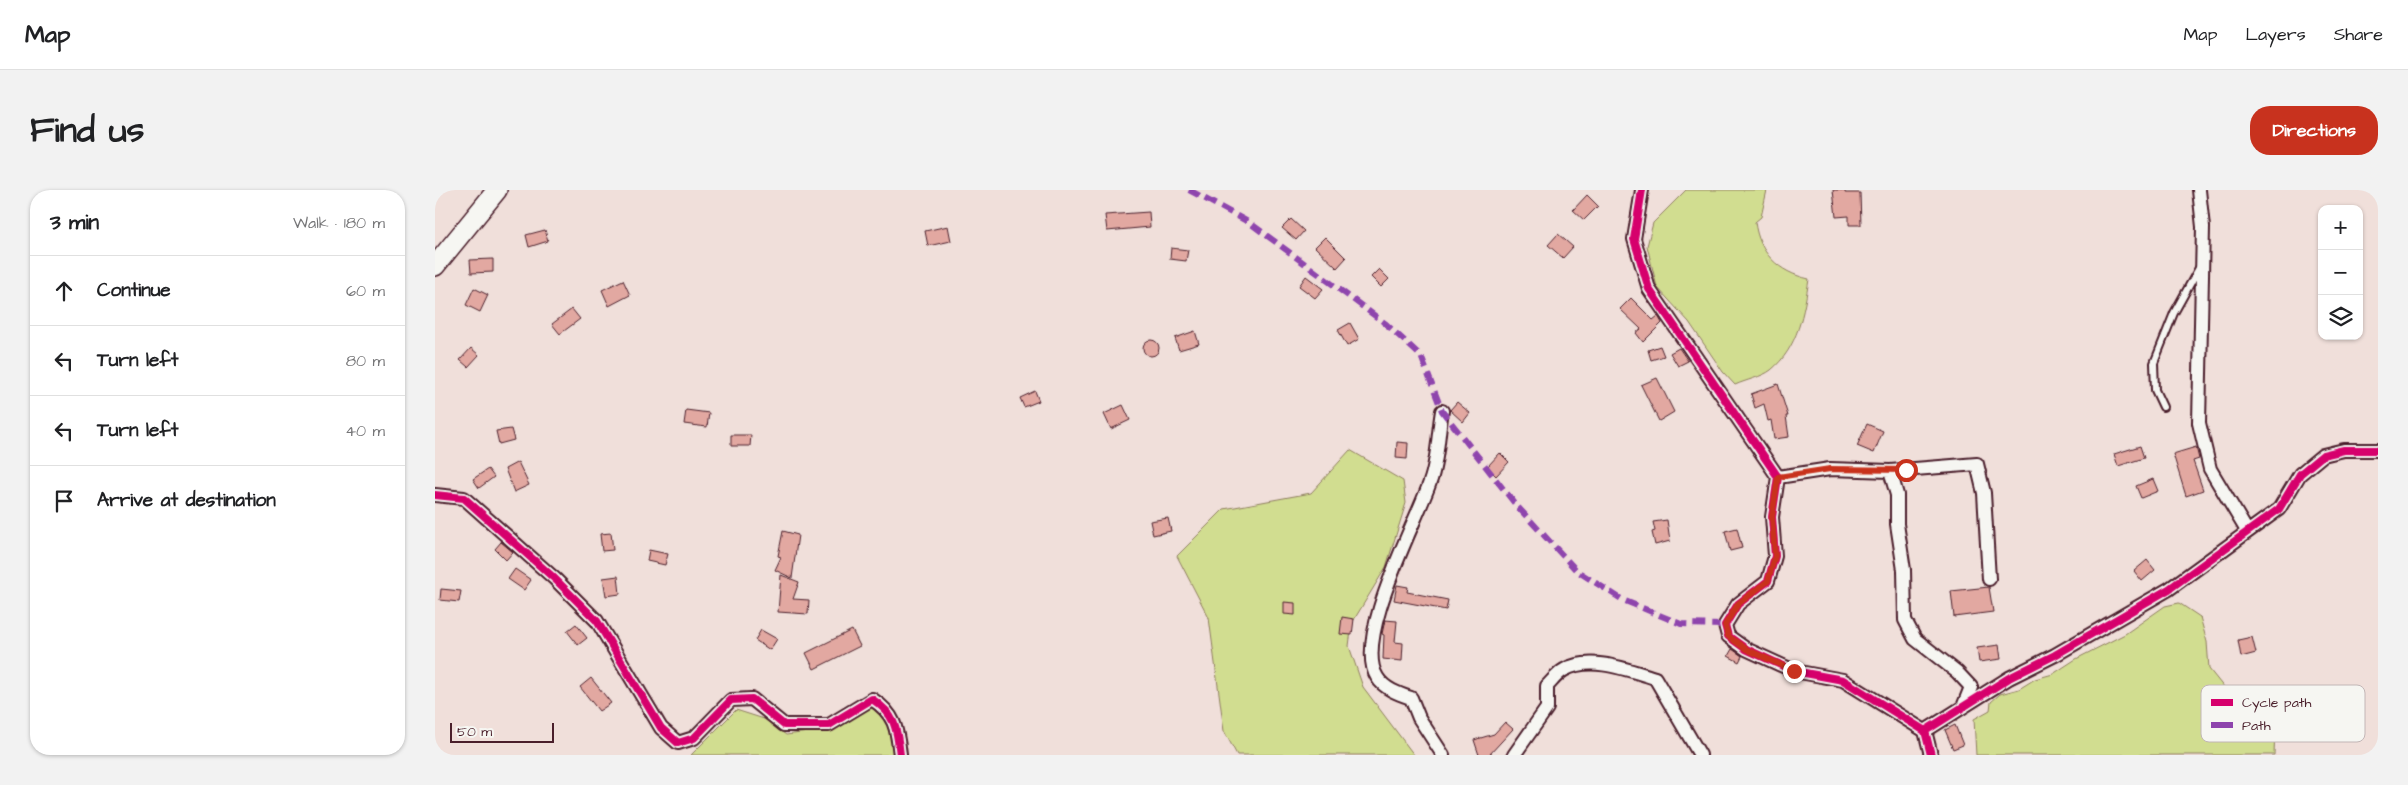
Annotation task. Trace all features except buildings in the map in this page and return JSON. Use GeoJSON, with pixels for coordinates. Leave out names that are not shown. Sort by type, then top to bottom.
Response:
{"type":"FeatureCollection","features":[{"type":"Feature","properties":{"kind":"street"},"geometry":{"type":"LineString","coordinates":[[435,266],[497,190]]}},
{"type":"Feature","properties":{"kind":"street"},"geometry":{"type":"LineString","coordinates":[[1642,190],[1634,239],[1649,289],[1778,477],[1772,517],[1775,556],[1768,581],[1738,604],[1725,625],[1728,636],[1746,649],[1794,671],[1843,680],[1925,731],[1931,755]]}},
{"type":"Feature","properties":{"kind":"street"},"geometry":{"type":"LineString","coordinates":[[2199,190],[2203,227],[2199,423],[2210,469],[2229,505],[2247,531]]}},
{"type":"Feature","properties":{"kind":"street"},"geometry":{"type":"LineString","coordinates":[[1442,411],[1431,480],[1375,621],[1370,653],[1376,676],[1392,691],[1411,698],[1419,718],[1443,755]]}},
{"type":"Feature","properties":{"kind":"street"},"geometry":{"type":"LineString","coordinates":[[1925,731],[2009,678],[2063,650],[2169,589],[2279,509],[2300,474],[2323,455],[2344,450],[2378,450]]}},
{"type":"Feature","properties":{"kind":"street"},"geometry":{"type":"LineString","coordinates":[[1778,477],[1830,469],[1890,471],[1977,464],[1984,493],[1989,579]]}},
{"type":"Feature","properties":{"kind":"street"},"geometry":{"type":"LineString","coordinates":[[1890,471],[1897,495],[1897,524],[1903,570],[1905,620],[1915,639],[1957,672],[1971,688],[1963,707]]}},
{"type":"Feature","properties":{"kind":"street"},"geometry":{"type":"LineString","coordinates":[[435,496],[464,498],[555,579],[597,621],[661,728],[678,743],[694,738],[731,700],[752,699],[784,725],[829,725],[872,699],[887,709],[898,735],[900,755]]}},
{"type":"Feature","properties":{"kind":"street"},"geometry":{"type":"LineString","coordinates":[[1514,755],[1547,708],[1547,686],[1563,670],[1585,664],[1617,667],[1655,678],[1700,755]]}},
{"type":"Feature","properties":{"kind":"lane"},"geometry":{"type":"LineString","coordinates":[[2163,407],[2155,390],[2154,363],[2174,313],[2201,265]]}},
{"type":"Feature","properties":{"kind":"green space"},"geometry":{"type":"Polygon","coordinates":[[[1686,190],[1767,190],[1761,217],[1755,222],[1761,243],[1772,260],[1779,266],[1798,276],[1809,279],[1802,316],[1788,351],[1771,370],[1759,377],[1735,385],[1723,372],[1689,322],[1657,287],[1647,246],[1653,223],[1686,190]]]}},
{"type":"Feature","properties":{"kind":"green space"},"geometry":{"type":"Polygon","coordinates":[[[1350,450],[1403,481],[1406,503],[1386,567],[1352,623],[1349,646],[1363,687],[1414,755],[1237,755],[1224,731],[1209,618],[1177,556],[1224,509],[1311,493],[1350,450]]]}},
{"type":"Feature","properties":{"kind":"green space"},"geometry":{"type":"Polygon","coordinates":[[[2179,603],[2200,617],[2207,642],[2209,669],[2222,685],[2201,685],[2201,742],[2274,742],[2274,755],[1976,755],[1974,719],[1990,710],[1991,702],[2000,694],[2019,689],[2035,679],[2053,674],[2076,659],[2125,634],[2165,606],[2179,603]]]}},
{"type":"Feature","properties":{"kind":"green space"},"geometry":{"type":"Polygon","coordinates":[[[869,705],[884,713],[892,735],[894,755],[691,755],[736,710],[764,719],[786,735],[831,729],[869,705]]]}},
{"type":"Feature","properties":{"kind":"marked path"},"geometry":{"type":"LineString","coordinates":[[1189,190],[1250,223],[1386,324],[1421,356],[1442,411],[1516,505],[1577,571],[1623,600],[1681,624],[1725,625]]}},
{"type":"Feature","properties":{"kind":"cycle path"},"geometry":{"type":"LineString","coordinates":[[1642,190],[1634,239],[1649,289],[1778,477],[1772,517],[1775,556],[1768,581],[1738,604],[1725,625],[1728,636],[1746,649],[1794,671],[1843,680],[1925,731],[1931,755]]}},
{"type":"Feature","properties":{"kind":"cycle path"},"geometry":{"type":"LineString","coordinates":[[1925,731],[2009,678],[2055,655],[2169,589],[2279,509],[2300,474],[2323,455],[2344,450],[2378,450]]}},
{"type":"Feature","properties":{"kind":"cycle path"},"geometry":{"type":"LineString","coordinates":[[435,495],[464,498],[555,579],[597,621],[661,728],[678,743],[694,738],[731,700],[752,699],[784,725],[829,725],[872,699],[886,710],[890,716],[896,729],[900,755]]}},
{"type":"Feature","properties":{"kind":"route"},"geometry":{"type":"LineString","coordinates":[[1794,671],[1746,649],[1728,636],[1725,625],[1738,604],[1768,581],[1775,556],[1772,517],[1778,477],[1830,469],[1906,470]]}}]}
